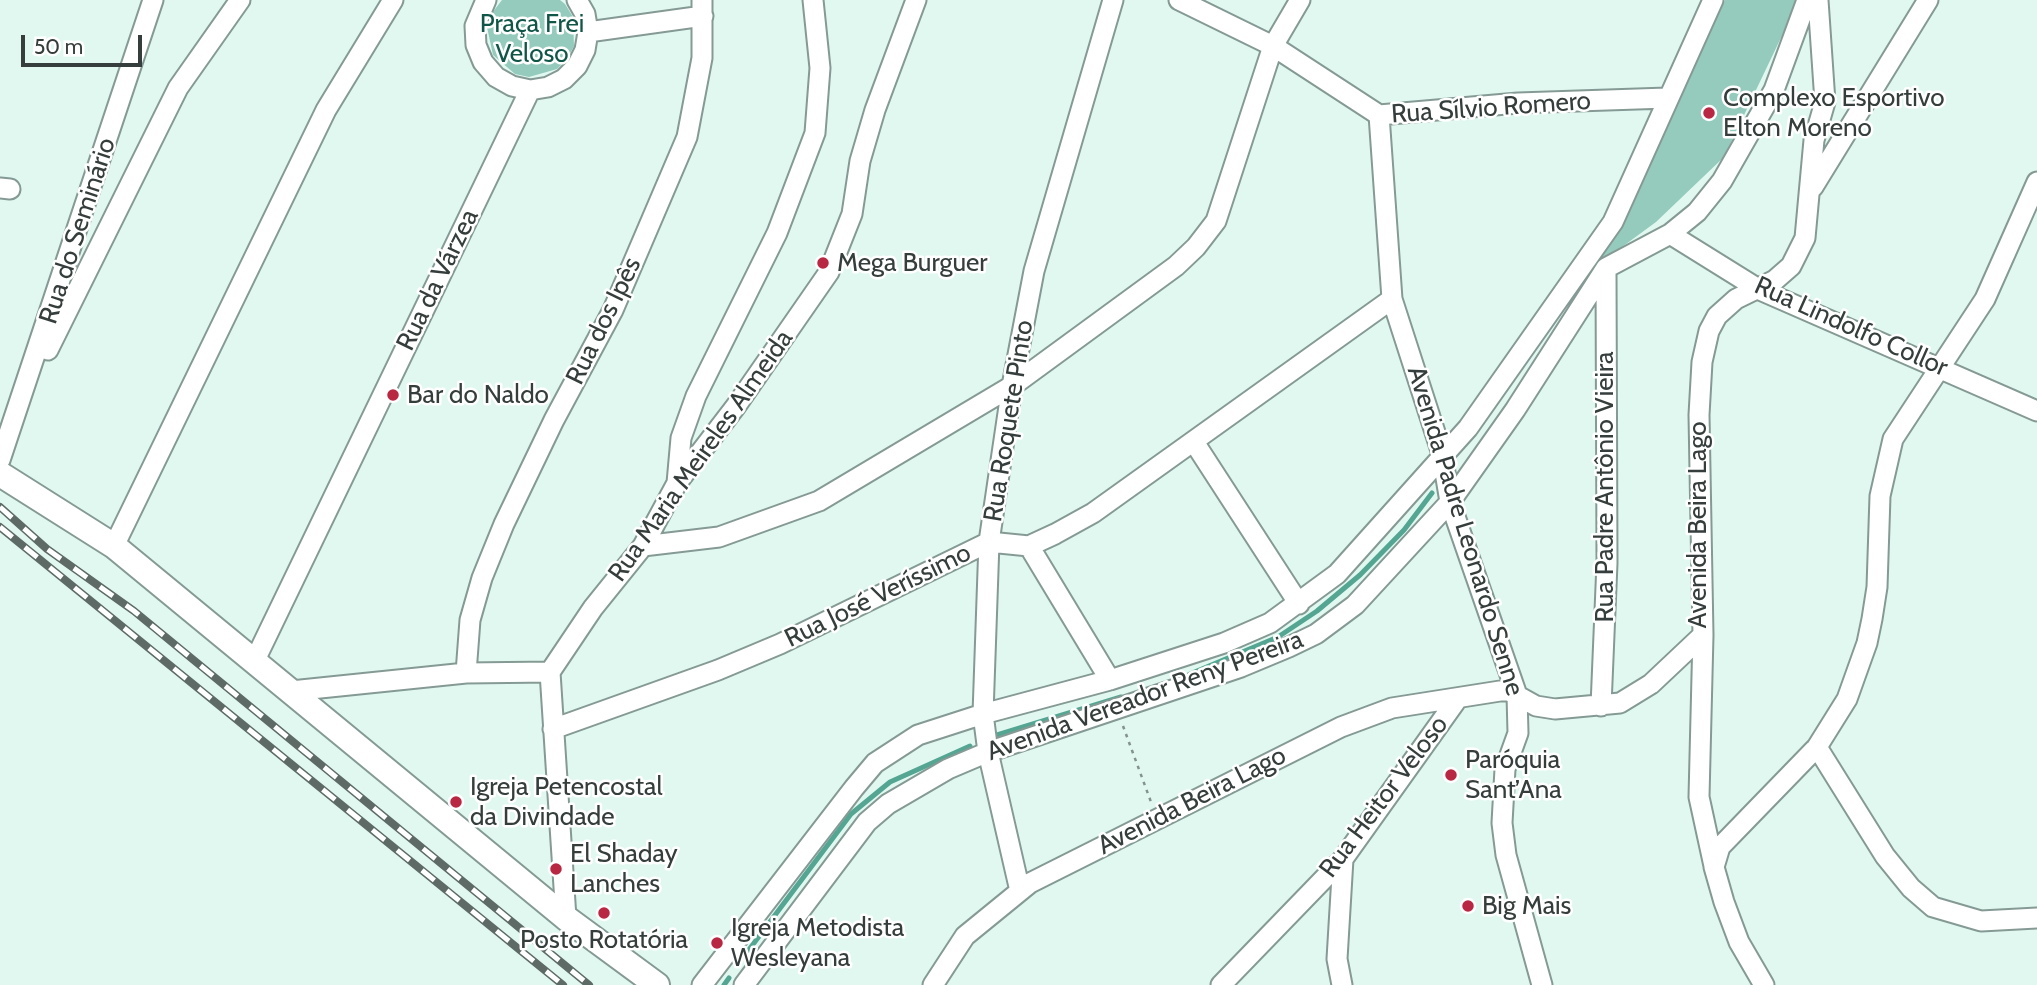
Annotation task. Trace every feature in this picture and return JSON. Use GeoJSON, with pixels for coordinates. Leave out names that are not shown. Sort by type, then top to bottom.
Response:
{"type":"FeatureCollection","features":[{"type":"Feature","properties":{"kind":"main road"},"geometry":{"type":"LineString","coordinates":[[0,474],[114,546],[566,918],[657,985]]}},
{"type":"Feature","properties":{"kind":"street","name":"Rua do Seminário"},"geometry":{"type":"LineString","coordinates":[[0,460],[153,0]]}},
{"type":"Feature","properties":{"kind":"street"},"geometry":{"type":"LineString","coordinates":[[17,414],[178,88],[240,0]]}},
{"type":"Feature","properties":{"kind":"street"},"geometry":{"type":"LineString","coordinates":[[114,546],[326,110],[393,0]]}},
{"type":"Feature","properties":{"kind":"street"},"geometry":{"type":"LineString","coordinates":[[480,3],[475,26],[476,45],[484,62],[496,77],[512,86],[530,90],[548,87],[564,79],[581,58],[588,32],[585,14],[577,0]]}},
{"type":"Feature","properties":{"kind":"street"},"geometry":{"type":"LineString","coordinates":[[677,483],[681,438],[695,396],[777,233],[815,133],[820,68],[813,0]]}},
{"type":"Feature","properties":{"kind":"street","name":"Rua Maria Meireles Almeida"},"geometry":{"type":"LineString","coordinates":[[550,672],[593,608],[643,546],[677,483],[736,407],[829,272],[852,214],[860,161],[875,110],[916,0]]}},
{"type":"Feature","properties":{"kind":"street","name":"Rua Roquete Pinto"},"geometry":{"type":"LineString","coordinates":[[1020,891],[988,752],[983,714],[989,542],[1012,386],[1048,217],[1113,0]]}},
{"type":"Feature","properties":{"kind":"street","name":"Rua Sílvio Romero"},"geometry":{"type":"LineString","coordinates":[[1179,0],[1273,46],[1379,115],[1518,103],[1667,98]]}},
{"type":"Feature","properties":{"kind":"street"},"geometry":{"type":"LineString","coordinates":[[643,546],[719,537],[819,501],[1012,386],[1176,266],[1211,230],[1273,46],[1300,0]]}},
{"type":"Feature","properties":{"kind":"street","name":"Avenida Vereador Reny Pereira"},"geometry":{"type":"LineString","coordinates":[[702,985],[724,953],[875,764],[918,735],[983,714],[1110,680],[1224,643],[1270,623],[1337,574],[1468,428],[1612,222],[1713,0]]}},
{"type":"Feature","properties":{"kind":"street","name":"Avenida Vereador Reny Pereira"},"geometry":{"type":"LineString","coordinates":[[724,953],[748,979],[867,822],[902,795],[948,769],[988,752],[1241,667],[1316,634],[1355,605],[1450,502],[1515,410],[1606,268],[1670,234],[1697,212],[1722,181],[1774,90],[1807,0]]}},
{"type":"Feature","properties":{"kind":"street","name":"Avenida Beira Lago"},"geometry":{"type":"LineString","coordinates":[[933,985],[965,936],[1030,883],[1341,727],[1392,708],[1500,691],[1517,695],[1525,702],[1545,708],[1620,703],[1635,697],[1703,635],[1699,415],[1702,362],[1709,331],[1717,316],[1736,299],[1760,290],[1791,266],[1801,251],[1812,189],[1814,140],[1825,102],[1818,0]]}},
{"type":"Feature","properties":{"kind":"street"},"geometry":{"type":"LineString","coordinates":[[1812,189],[1928,0]]}},
{"type":"Feature","properties":{"kind":"street"},"geometry":{"type":"LineString","coordinates":[[588,32],[702,8]]}},
{"type":"Feature","properties":{"kind":"street","name":"Rua dos Ipês"},"geometry":{"type":"LineString","coordinates":[[466,673],[470,620],[482,578],[504,524],[554,420],[613,310],[687,137],[702,58],[702,8]]}},
{"type":"Feature","properties":{"kind":"street","name":"Rua da Várzea"},"geometry":{"type":"LineString","coordinates":[[255,660],[530,90]]}},
{"type":"Feature","properties":{"kind":"street","name":"Avenida Padre Leonardo Senne"},"geometry":{"type":"LineString","coordinates":[[1379,115],[1392,299],[1442,454],[1450,502],[1517,695],[1518,733],[1505,769],[1502,823],[1527,938],[1542,985]]}},
{"type":"Feature","properties":{"kind":"street"},"geometry":{"type":"LineString","coordinates":[[1714,867],[1720,847],[1817,747],[1847,699],[1867,643],[1877,587],[1880,496],[1893,439],[1985,299],[2037,182]]}},
{"type":"Feature","properties":{"kind":"street","name":"Rua Lindolfo Collor"},"geometry":{"type":"LineString","coordinates":[[1670,234],[1760,290],[2037,411]]}},
{"type":"Feature","properties":{"kind":"street","name":"Rua Padre Antônio Vieira"},"geometry":{"type":"LineString","coordinates":[[1601,706],[1607,563],[1606,268]]}},
{"type":"Feature","properties":{"kind":"street"},"geometry":{"type":"LineString","coordinates":[[1110,680],[1029,546],[1093,513],[1392,299]]}},
{"type":"Feature","properties":{"kind":"street"},"geometry":{"type":"LineString","coordinates":[[1194,442],[1299,604]]}},
{"type":"Feature","properties":{"kind":"street","name":"Rua José Veríssimo"},"geometry":{"type":"LineString","coordinates":[[553,729],[718,670],[780,644],[989,542],[1029,546]]}},
{"type":"Feature","properties":{"kind":"street"},"geometry":{"type":"LineString","coordinates":[[1703,635],[1699,797],[1714,867],[1740,942],[1763,985]]}},
{"type":"Feature","properties":{"kind":"street"},"geometry":{"type":"LineString","coordinates":[[291,691],[466,673],[550,672],[566,918]]}},
{"type":"Feature","properties":{"kind":"street","name":"Rua Heitor Veloso"},"geometry":{"type":"LineString","coordinates":[[1221,985],[1343,859],[1458,698]]}},
{"type":"Feature","properties":{"kind":"street"},"geometry":{"type":"LineString","coordinates":[[1817,747],[1885,856],[1911,888],[1933,907],[1981,921],[2037,918]]}},
{"type":"Feature","properties":{"kind":"street"},"geometry":{"type":"LineString","coordinates":[[1342,985],[1338,959],[1343,859]]}},
{"type":"Feature","properties":{"kind":"path"},"geometry":{"type":"LineString","coordinates":[[1117,710],[1157,818]]}},
{"type":"Feature","properties":{"kind":"green space","name":"Praça Frei Veloso"},"geometry":{"type":"Polygon","coordinates":[[[502,0],[560,0],[565,4],[573,17],[574,46],[557,69],[529,77],[515,74],[493,55],[487,27],[492,13],[502,0]]]}},
{"type":"Feature","properties":{"kind":"green space","name":"Complexo Esportivo Elton Moreno"},"geometry":{"type":"Polygon","coordinates":[[[1725,0],[1799,0],[1724,157],[1656,222],[1596,266],[1620,225],[1725,0]]]}},
{"type":"Feature","properties":{"kind":"waterway"},"geometry":{"type":"LineString","coordinates":[[1190,674],[1278,637],[1317,611],[1360,575],[1404,530],[1432,493]]}},
{"type":"Feature","properties":{"kind":"waterway"},"geometry":{"type":"LineString","coordinates":[[997,735],[1121,697]]}},
{"type":"Feature","properties":{"kind":"waterway"},"geometry":{"type":"LineString","coordinates":[[745,955],[851,814],[890,782],[970,746]]}},
{"type":"Feature","properties":{"kind":"waterway"},"geometry":{"type":"LineString","coordinates":[[724,985],[729,978]]}},
{"type":"Feature","properties":{"kind":"railway"},"geometry":{"type":"LineString","coordinates":[[0,507],[47,549],[134,611],[589,985]]}},
{"type":"Feature","properties":{"kind":"railway"},"geometry":{"type":"LineString","coordinates":[[0,527],[563,985]]}},
{"type":"Feature","properties":{"kind":"place","name":"Complexo Esportivo Elton Moreno"},"geometry":{"type":"Point","coordinates":[1709,113]}},
{"type":"Feature","properties":{"kind":"place","name":"Mega Burguer"},"geometry":{"type":"Point","coordinates":[823,263]}},
{"type":"Feature","properties":{"kind":"place","name":"Bar do Naldo"},"geometry":{"type":"Point","coordinates":[393,395]}},
{"type":"Feature","properties":{"kind":"place","name":"Paróquia Sant’Ana"},"geometry":{"type":"Point","coordinates":[1451,775]}},
{"type":"Feature","properties":{"kind":"place","name":"Igreja Petencostal da Divindade"},"geometry":{"type":"Point","coordinates":[456,802]}},
{"type":"Feature","properties":{"kind":"place","name":"El Shaday Lanches"},"geometry":{"type":"Point","coordinates":[556,869]}},
{"type":"Feature","properties":{"kind":"place","name":"Big Mais"},"geometry":{"type":"Point","coordinates":[1468,906]}},
{"type":"Feature","properties":{"kind":"place","name":"Posto Rotatória"},"geometry":{"type":"Point","coordinates":[604,913]}},
{"type":"Feature","properties":{"kind":"place","name":"Igreja Metodista Wesleyana"},"geometry":{"type":"Point","coordinates":[717,943]}}]}
